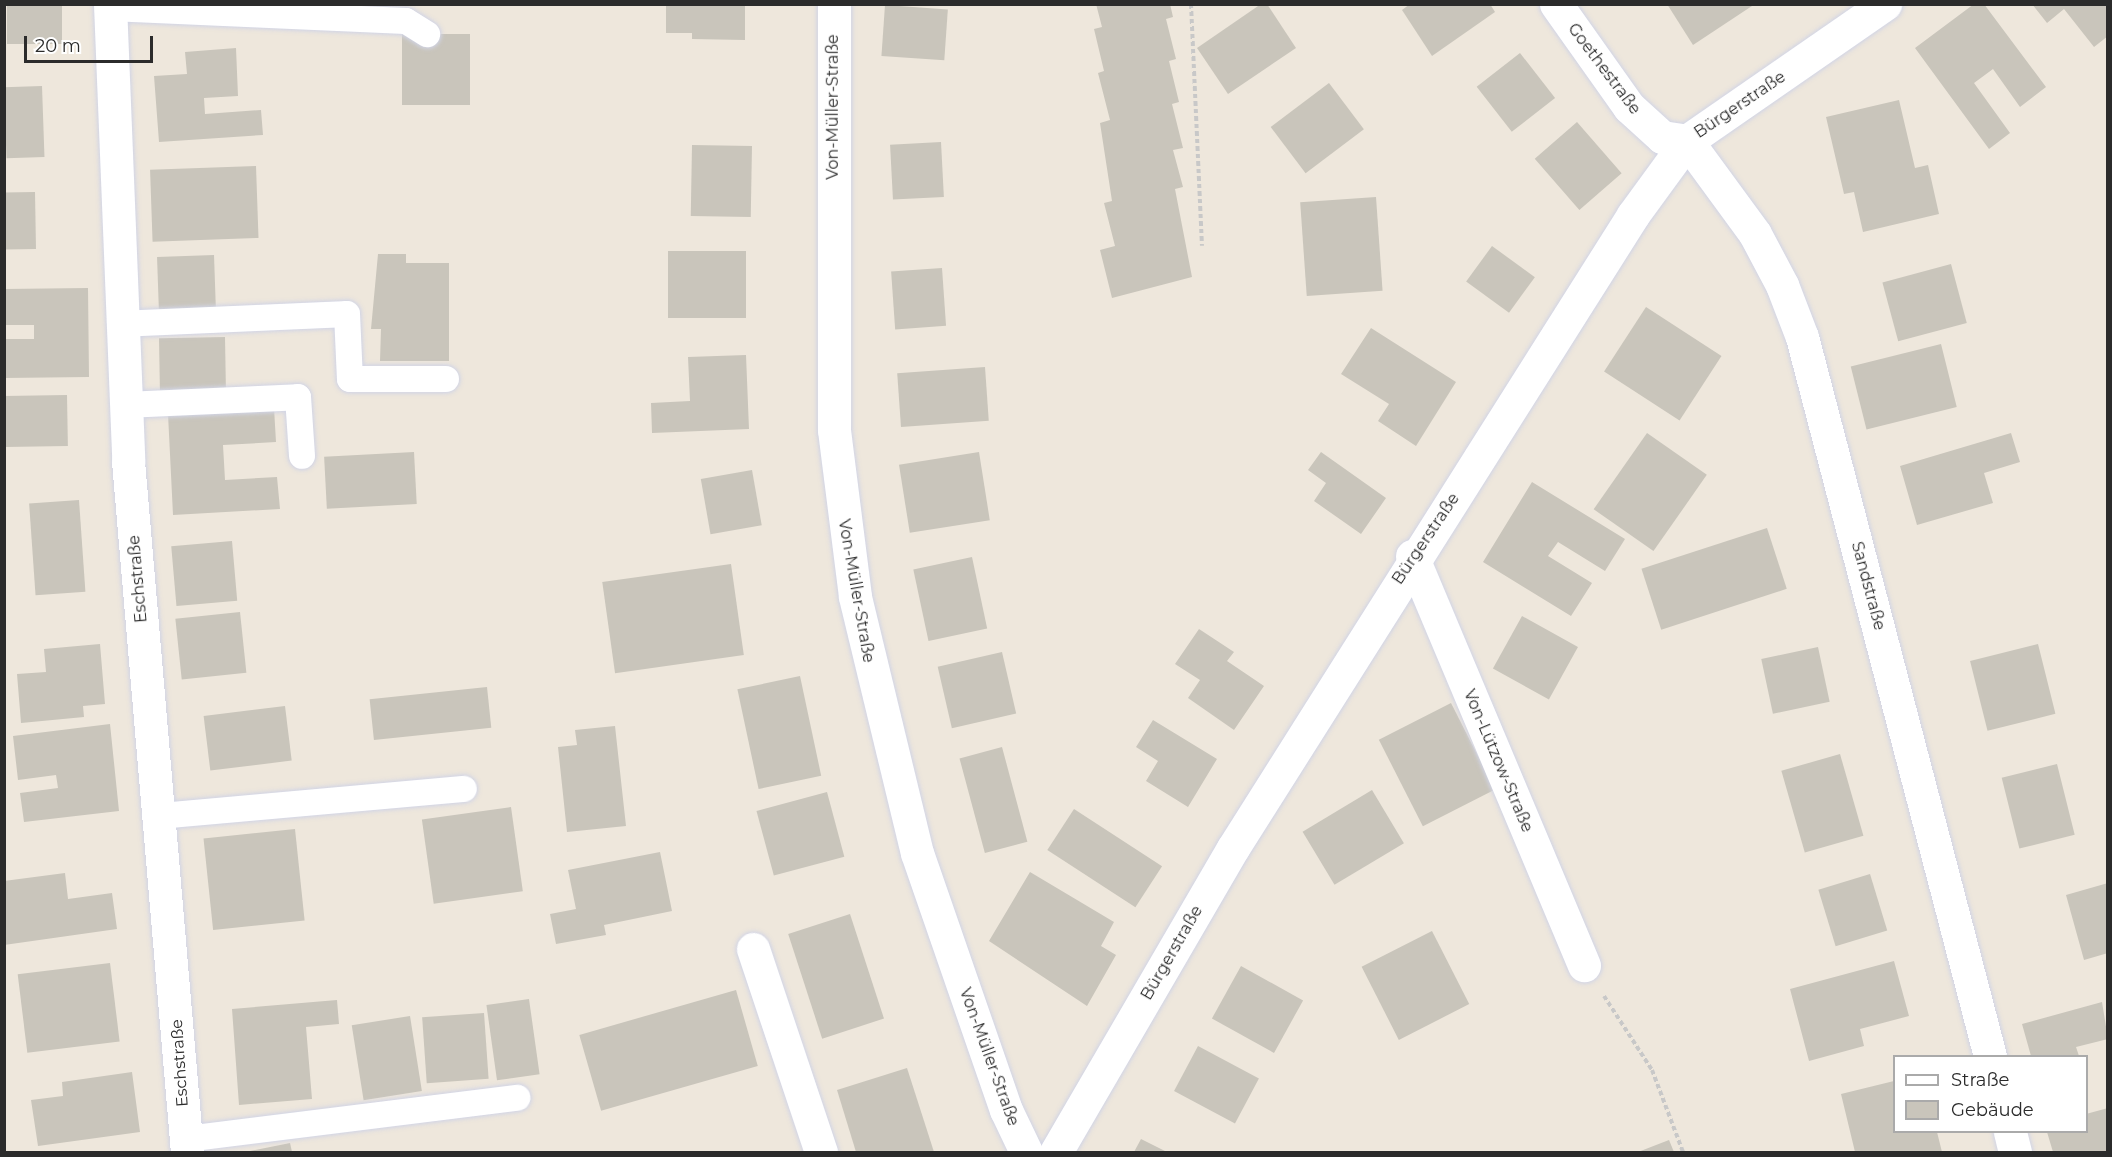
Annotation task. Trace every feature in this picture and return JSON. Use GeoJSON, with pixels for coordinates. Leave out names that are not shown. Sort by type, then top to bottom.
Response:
{"type":"FeatureCollection","features":[{"type":"Feature","properties":{"kind":"street","name":"Von-Müller-Straße"},"geometry":{"type":"LineString","coordinates":[[834,4],[834,430],[855,597],[917,853],[1002,1099],[1026,1152]]}},
{"type":"Feature","properties":{"kind":"street","name":"Goethestraße"},"geometry":{"type":"LineString","coordinates":[[1556,4],[1629,107],[1662,137],[1687,141]]}},
{"type":"Feature","properties":{"kind":"street","name":"Bürgerstraße"},"geometry":{"type":"LineString","coordinates":[[1056,1152],[1233,848],[1412,556],[1502,428],[1633,215],[1687,141],[1886,4]]}},
{"type":"Feature","properties":{"kind":"street","name":"Eschstraße"},"geometry":{"type":"LineString","coordinates":[[110,6],[120,324],[125,405],[186,1145]]}},
{"type":"Feature","properties":{"kind":"street","name":"Sandstraße"},"geometry":{"type":"LineString","coordinates":[[1687,141],[1755,234],[1802,337],[1990,1055]]}},
{"type":"Feature","properties":{"kind":"street","name":"Von-Lützow-Straße"},"geometry":{"type":"LineString","coordinates":[[1412,556],[1584,965]]}},
{"type":"Feature","properties":{"kind":"street"},"geometry":{"type":"LineString","coordinates":[[753,948],[821,1152]]}},
{"type":"Feature","properties":{"kind":"street"},"geometry":{"type":"LineString","coordinates":[[2010,1133],[2015,1152]]}},
{"type":"Feature","properties":{"kind":"lane"},"geometry":{"type":"LineString","coordinates":[[110,6],[406,21],[428,34]]}},
{"type":"Feature","properties":{"kind":"lane"},"geometry":{"type":"LineString","coordinates":[[120,324],[347,314],[350,379],[446,379]]}},
{"type":"Feature","properties":{"kind":"lane"},"geometry":{"type":"LineString","coordinates":[[125,405],[298,397],[303,456]]}},
{"type":"Feature","properties":{"kind":"lane"},"geometry":{"type":"LineString","coordinates":[[160,816],[464,789]]}},
{"type":"Feature","properties":{"kind":"lane"},"geometry":{"type":"LineString","coordinates":[[186,1145],[518,1098]]}},
{"type":"Feature","properties":{"kind":"path"},"geometry":{"type":"LineString","coordinates":[[1191,4],[1203,246]]}},
{"type":"Feature","properties":{"kind":"path"},"geometry":{"type":"LineString","coordinates":[[1584,965],[1652,1070],[1683,1152]]}},
{"type":"Feature","properties":{"kind":"building"},"geometry":{"type":"Polygon","coordinates":[[[7,4],[62,4],[62,44],[7,44],[7,4]]]}},
{"type":"Feature","properties":{"kind":"building"},"geometry":{"type":"Polygon","coordinates":[[[666,4],[745,4],[745,40],[692,39],[692,33],[666,33],[666,4]]]}},
{"type":"Feature","properties":{"kind":"building"},"geometry":{"type":"Polygon","coordinates":[[[1096,4],[1170,4],[1173,17],[1166,19],[1176,59],[1169,61],[1179,102],[1172,104],[1183,148],[1173,150],[1183,187],[1175,189],[1192,277],[1112,298],[1100,250],[1115,246],[1104,203],[1112,201],[1100,123],[1110,120],[1098,73],[1104,71],[1094,29],[1102,27],[1096,4]]]}},
{"type":"Feature","properties":{"kind":"building"},"geometry":{"type":"Polygon","coordinates":[[[1261,4],[1267,4],[1296,48],[1228,94],[1197,48],[1261,4]]]}},
{"type":"Feature","properties":{"kind":"building"},"geometry":{"type":"Polygon","coordinates":[[[1410,4],[1490,4],[1495,12],[1432,56],[1402,10],[1410,4]]]}},
{"type":"Feature","properties":{"kind":"building"},"geometry":{"type":"Polygon","coordinates":[[[1667,4],[1755,4],[1693,45],[1667,4]]]}},
{"type":"Feature","properties":{"kind":"building"},"geometry":{"type":"Polygon","coordinates":[[[1974,4],[1984,4],[2046,87],[2020,107],[1993,69],[1974,83],[2010,133],[1989,149],[1915,48],[1974,4]]]}},
{"type":"Feature","properties":{"kind":"building"},"geometry":{"type":"Polygon","coordinates":[[[2032,4],[2108,4],[2108,36],[2094,47],[2064,9],[2047,23],[2032,4]]]}},
{"type":"Feature","properties":{"kind":"building"},"geometry":{"type":"Polygon","coordinates":[[[885,5],[948,9],[944,60],[881,56],[885,5]]]}},
{"type":"Feature","properties":{"kind":"building"},"geometry":{"type":"Polygon","coordinates":[[[402,34],[470,34],[470,105],[402,105],[402,34]]]}},
{"type":"Feature","properties":{"kind":"building"},"geometry":{"type":"Polygon","coordinates":[[[236,48],[238,96],[204,98],[205,114],[261,110],[263,135],[159,142],[154,76],[187,74],[185,52],[236,48]]]}},
{"type":"Feature","properties":{"kind":"building"},"geometry":{"type":"Polygon","coordinates":[[[1520,53],[1555,98],[1512,132],[1477,87],[1520,53]]]}},
{"type":"Feature","properties":{"kind":"building"},"geometry":{"type":"Polygon","coordinates":[[[1329,83],[1364,129],[1306,173],[1271,127],[1329,83]]]}},
{"type":"Feature","properties":{"kind":"building"},"geometry":{"type":"Polygon","coordinates":[[[42,86],[44,157],[7,158],[4,87],[42,86]]]}},
{"type":"Feature","properties":{"kind":"building"},"geometry":{"type":"Polygon","coordinates":[[[1899,100],[1915,168],[1928,165],[1939,214],[1863,232],[1854,192],[1844,194],[1826,117],[1899,100]]]}},
{"type":"Feature","properties":{"kind":"building"},"geometry":{"type":"Polygon","coordinates":[[[1577,122],[1622,173],[1579,210],[1535,159],[1577,122]]]}},
{"type":"Feature","properties":{"kind":"building"},"geometry":{"type":"Polygon","coordinates":[[[941,142],[944,197],[893,200],[890,145],[941,142]]]}},
{"type":"Feature","properties":{"kind":"building"},"geometry":{"type":"Polygon","coordinates":[[[692,145],[752,146],[751,217],[691,216],[692,145]]]}},
{"type":"Feature","properties":{"kind":"building"},"geometry":{"type":"Polygon","coordinates":[[[256,166],[259,238],[153,242],[150,170],[256,166]]]}},
{"type":"Feature","properties":{"kind":"building"},"geometry":{"type":"Polygon","coordinates":[[[35,192],[36,249],[5,250],[4,193],[35,192]]]}},
{"type":"Feature","properties":{"kind":"building"},"geometry":{"type":"Polygon","coordinates":[[[1376,197],[1383,291],[1307,296],[1300,202],[1376,197]]]}},
{"type":"Feature","properties":{"kind":"building"},"geometry":{"type":"Polygon","coordinates":[[[1492,246],[1535,277],[1509,313],[1466,282],[1492,246]]]}},
{"type":"Feature","properties":{"kind":"building"},"geometry":{"type":"Polygon","coordinates":[[[668,251],[746,251],[746,318],[668,318],[668,251]]]}},
{"type":"Feature","properties":{"kind":"building"},"geometry":{"type":"Polygon","coordinates":[[[378,254],[406,254],[406,263],[449,263],[449,361],[380,361],[381,329],[371,329],[378,254]]]}},
{"type":"Feature","properties":{"kind":"building"},"geometry":{"type":"Polygon","coordinates":[[[214,255],[216,308],[159,310],[157,257],[214,255]]]}},
{"type":"Feature","properties":{"kind":"building"},"geometry":{"type":"Polygon","coordinates":[[[1951,264],[1967,323],[1898,341],[1882,282],[1951,264]]]}},
{"type":"Feature","properties":{"kind":"building"},"geometry":{"type":"Polygon","coordinates":[[[942,268],[946,326],[895,329],[891,272],[942,268]]]}},
{"type":"Feature","properties":{"kind":"building"},"geometry":{"type":"Polygon","coordinates":[[[88,288],[89,377],[4,378],[4,339],[34,339],[34,325],[4,325],[4,289],[88,288]]]}},
{"type":"Feature","properties":{"kind":"building"},"geometry":{"type":"Polygon","coordinates":[[[1646,307],[1721,356],[1680,421],[1604,372],[1646,307]]]}},
{"type":"Feature","properties":{"kind":"building"},"geometry":{"type":"Polygon","coordinates":[[[1371,328],[1456,382],[1416,446],[1378,421],[1389,404],[1341,374],[1371,328]]]}},
{"type":"Feature","properties":{"kind":"building"},"geometry":{"type":"Polygon","coordinates":[[[225,337],[226,392],[160,393],[159,338],[225,337]]]}},
{"type":"Feature","properties":{"kind":"building"},"geometry":{"type":"Polygon","coordinates":[[[1941,344],[1957,407],[1866,430],[1851,366],[1941,344]]]}},
{"type":"Feature","properties":{"kind":"building"},"geometry":{"type":"Polygon","coordinates":[[[746,355],[749,429],[652,433],[651,403],[690,401],[688,357],[746,355]]]}},
{"type":"Feature","properties":{"kind":"building"},"geometry":{"type":"Polygon","coordinates":[[[985,367],[989,421],[901,427],[897,373],[985,367]]]}},
{"type":"Feature","properties":{"kind":"building"},"geometry":{"type":"Polygon","coordinates":[[[67,395],[68,446],[5,447],[4,396],[67,395]]]}},
{"type":"Feature","properties":{"kind":"building"},"geometry":{"type":"Polygon","coordinates":[[[274,408],[276,442],[223,445],[225,480],[277,477],[280,509],[173,515],[168,414],[274,408]]]}},
{"type":"Feature","properties":{"kind":"building"},"geometry":{"type":"Polygon","coordinates":[[[1647,433],[1707,475],[1653,551],[1594,509],[1647,433]]]}},
{"type":"Feature","properties":{"kind":"building"},"geometry":{"type":"Polygon","coordinates":[[[2011,433],[2020,462],[1984,473],[1993,503],[1917,525],[1900,466],[2011,433]]]}},
{"type":"Feature","properties":{"kind":"building"},"geometry":{"type":"Polygon","coordinates":[[[414,452],[417,504],[327,509],[324,457],[414,452]]]}},
{"type":"Feature","properties":{"kind":"building"},"geometry":{"type":"Polygon","coordinates":[[[979,452],[990,520],[910,533],[899,465],[979,452]]]}},
{"type":"Feature","properties":{"kind":"building"},"geometry":{"type":"Polygon","coordinates":[[[1321,452],[1386,498],[1361,534],[1314,501],[1326,483],[1308,470],[1321,452]]]}},
{"type":"Feature","properties":{"kind":"building"},"geometry":{"type":"Polygon","coordinates":[[[752,470],[762,525],[711,534],[701,479],[752,470]]]}},
{"type":"Feature","properties":{"kind":"building"},"geometry":{"type":"Polygon","coordinates":[[[1532,482],[1625,539],[1605,571],[1558,542],[1548,556],[1592,583],[1571,616],[1483,562],[1532,482]]]}},
{"type":"Feature","properties":{"kind":"building"},"geometry":{"type":"Polygon","coordinates":[[[79,500],[85,592],[36,595],[29,503],[79,500]]]}},
{"type":"Feature","properties":{"kind":"building"},"geometry":{"type":"Polygon","coordinates":[[[1767,528],[1787,589],[1661,630],[1641,569],[1767,528]]]}},
{"type":"Feature","properties":{"kind":"building"},"geometry":{"type":"Polygon","coordinates":[[[232,541],[237,601],[176,606],[171,546],[232,541]]]}},
{"type":"Feature","properties":{"kind":"building"},"geometry":{"type":"Polygon","coordinates":[[[972,557],[987,628],[928,641],[913,569],[972,557]]]}},
{"type":"Feature","properties":{"kind":"building"},"geometry":{"type":"Polygon","coordinates":[[[731,564],[744,655],[615,673],[602,582],[731,564]]]}},
{"type":"Feature","properties":{"kind":"building"},"geometry":{"type":"Polygon","coordinates":[[[240,612],[246,673],[182,679],[175,619],[240,612]]]}},
{"type":"Feature","properties":{"kind":"building"},"geometry":{"type":"Polygon","coordinates":[[[1522,616],[1578,647],[1549,700],[1493,668],[1522,616]]]}},
{"type":"Feature","properties":{"kind":"building"},"geometry":{"type":"Polygon","coordinates":[[[1199,629],[1234,652],[1227,661],[1264,686],[1234,730],[1188,698],[1200,680],[1175,664],[1199,629]]]}},
{"type":"Feature","properties":{"kind":"building"},"geometry":{"type":"Polygon","coordinates":[[[100,644],[105,704],[83,706],[84,717],[21,723],[17,674],[46,672],[44,649],[100,644]]]}},
{"type":"Feature","properties":{"kind":"building"},"geometry":{"type":"Polygon","coordinates":[[[2038,644],[2055,714],[1987,731],[1970,661],[2038,644]]]}},
{"type":"Feature","properties":{"kind":"building"},"geometry":{"type":"Polygon","coordinates":[[[1818,647],[1830,702],[1773,714],[1761,659],[1818,647]]]}},
{"type":"Feature","properties":{"kind":"building"},"geometry":{"type":"Polygon","coordinates":[[[1002,652],[1016,713],[952,728],[938,667],[1002,652]]]}},
{"type":"Feature","properties":{"kind":"building"},"geometry":{"type":"Polygon","coordinates":[[[800,676],[821,776],[759,789],[737,689],[800,676]]]}},
{"type":"Feature","properties":{"kind":"building"},"geometry":{"type":"Polygon","coordinates":[[[487,687],[491,728],[374,740],[370,699],[487,687]]]}},
{"type":"Feature","properties":{"kind":"building"},"geometry":{"type":"Polygon","coordinates":[[[1451,703],[1495,789],[1423,826],[1379,740],[1451,703]]]}},
{"type":"Feature","properties":{"kind":"building"},"geometry":{"type":"Polygon","coordinates":[[[285,706],[292,761],[210,771],[204,716],[285,706]]]}},
{"type":"Feature","properties":{"kind":"building"},"geometry":{"type":"Polygon","coordinates":[[[1153,720],[1217,759],[1188,807],[1146,781],[1158,761],[1136,747],[1153,720]]]}},
{"type":"Feature","properties":{"kind":"building"},"geometry":{"type":"Polygon","coordinates":[[[110,724],[119,811],[24,822],[20,793],[58,788],[56,775],[18,780],[13,736],[110,724]]]}},
{"type":"Feature","properties":{"kind":"building"},"geometry":{"type":"Polygon","coordinates":[[[615,726],[626,826],[567,832],[558,747],[577,745],[575,730],[615,726]]]}},
{"type":"Feature","properties":{"kind":"building"},"geometry":{"type":"Polygon","coordinates":[[[1002,747],[1027,842],[985,853],[959,758],[1002,747]]]}},
{"type":"Feature","properties":{"kind":"building"},"geometry":{"type":"Polygon","coordinates":[[[1840,754],[1863,836],[1805,853],[1781,771],[1840,754]]]}},
{"type":"Feature","properties":{"kind":"building"},"geometry":{"type":"Polygon","coordinates":[[[2057,764],[2075,835],[2019,849],[2002,778],[2057,764]]]}},
{"type":"Feature","properties":{"kind":"building"},"geometry":{"type":"Polygon","coordinates":[[[1372,790],[1404,843],[1335,885],[1303,832],[1372,790]]]}},
{"type":"Feature","properties":{"kind":"building"},"geometry":{"type":"Polygon","coordinates":[[[827,792],[844,857],[774,876],[756,811],[827,792]]]}},
{"type":"Feature","properties":{"kind":"building"},"geometry":{"type":"Polygon","coordinates":[[[511,807],[523,891],[434,904],[422,820],[511,807]]]}},
{"type":"Feature","properties":{"kind":"building"},"geometry":{"type":"Polygon","coordinates":[[[1074,809],[1162,866],[1135,907],[1047,850],[1074,809]]]}},
{"type":"Feature","properties":{"kind":"building"},"geometry":{"type":"Polygon","coordinates":[[[295,829],[305,920],[213,930],[204,839],[295,829]]]}},
{"type":"Feature","properties":{"kind":"building"},"geometry":{"type":"Polygon","coordinates":[[[660,852],[672,911],[604,925],[606,935],[556,944],[550,914],[576,909],[568,870],[660,852]]]}},
{"type":"Feature","properties":{"kind":"building"},"geometry":{"type":"Polygon","coordinates":[[[1030,872],[1114,922],[1101,946],[1116,955],[1087,1006],[989,941],[1030,872]]]}},
{"type":"Feature","properties":{"kind":"building"},"geometry":{"type":"Polygon","coordinates":[[[65,873],[68,899],[112,893],[117,929],[4,945],[4,881],[65,873]]]}},
{"type":"Feature","properties":{"kind":"building"},"geometry":{"type":"Polygon","coordinates":[[[1870,874],[1887,930],[1836,946],[1818,890],[1870,874]]]}},
{"type":"Feature","properties":{"kind":"building"},"geometry":{"type":"Polygon","coordinates":[[[2108,883],[2108,953],[2084,960],[2066,895],[2108,883]]]}},
{"type":"Feature","properties":{"kind":"building"},"geometry":{"type":"Polygon","coordinates":[[[850,914],[884,1019],[822,1039],[788,934],[850,914]]]}},
{"type":"Feature","properties":{"kind":"building"},"geometry":{"type":"Polygon","coordinates":[[[1432,931],[1469,1004],[1399,1040],[1362,967],[1432,931]]]}},
{"type":"Feature","properties":{"kind":"building"},"geometry":{"type":"Polygon","coordinates":[[[1894,961],[1909,1016],[1860,1029],[1864,1046],[1809,1061],[1790,989],[1894,961]]]}},
{"type":"Feature","properties":{"kind":"building"},"geometry":{"type":"Polygon","coordinates":[[[110,963],[120,1041],[27,1053],[18,974],[110,963]]]}},
{"type":"Feature","properties":{"kind":"building"},"geometry":{"type":"Polygon","coordinates":[[[1241,966],[1303,1000],[1274,1053],[1212,1018],[1241,966]]]}},
{"type":"Feature","properties":{"kind":"building"},"geometry":{"type":"Polygon","coordinates":[[[736,990],[758,1066],[601,1111],[579,1035],[736,990]]]}},
{"type":"Feature","properties":{"kind":"building"},"geometry":{"type":"Polygon","coordinates":[[[529,999],[540,1074],[497,1080],[486,1005],[529,999]]]}},
{"type":"Feature","properties":{"kind":"building"},"geometry":{"type":"Polygon","coordinates":[[[337,1000],[339,1024],[306,1027],[312,1099],[239,1105],[232,1009],[337,1000]]]}},
{"type":"Feature","properties":{"kind":"building"},"geometry":{"type":"Polygon","coordinates":[[[2102,1002],[2108,1039],[2076,1047],[2079,1055],[2031,1055],[2022,1024],[2102,1002]]]}},
{"type":"Feature","properties":{"kind":"building"},"geometry":{"type":"Polygon","coordinates":[[[484,1013],[489,1079],[427,1083],[422,1017],[484,1013]]]}},
{"type":"Feature","properties":{"kind":"building"},"geometry":{"type":"Polygon","coordinates":[[[410,1016],[422,1091],[364,1100],[352,1025],[410,1016]]]}},
{"type":"Feature","properties":{"kind":"building"},"geometry":{"type":"Polygon","coordinates":[[[1198,1046],[1259,1078],[1235,1123],[1174,1091],[1198,1046]]]}},
{"type":"Feature","properties":{"kind":"building"},"geometry":{"type":"Polygon","coordinates":[[[907,1068],[934,1152],[856,1152],[837,1090],[907,1068]]]}},
{"type":"Feature","properties":{"kind":"building"},"geometry":{"type":"Polygon","coordinates":[[[132,1072],[140,1132],[38,1146],[31,1100],[63,1096],[62,1082],[132,1072]]]}},
{"type":"Feature","properties":{"kind":"building"},"geometry":{"type":"Polygon","coordinates":[[[1893,1081],[1893,1133],[1937,1133],[1942,1152],[1855,1152],[1841,1094],[1893,1081]]]}},
{"type":"Feature","properties":{"kind":"building"},"geometry":{"type":"Polygon","coordinates":[[[2108,1108],[2108,1152],[2053,1152],[2047,1133],[2088,1133],[2088,1113],[2108,1108]]]}},
{"type":"Feature","properties":{"kind":"building"},"geometry":{"type":"Polygon","coordinates":[[[1141,1139],[1167,1152],[1134,1152],[1141,1139]]]}},
{"type":"Feature","properties":{"kind":"building"},"geometry":{"type":"Polygon","coordinates":[[[1669,1140],[1674,1152],[1638,1152],[1669,1140]]]}},
{"type":"Feature","properties":{"kind":"building"},"geometry":{"type":"Polygon","coordinates":[[[290,1143],[292,1152],[250,1151],[290,1143]]]}}]}
